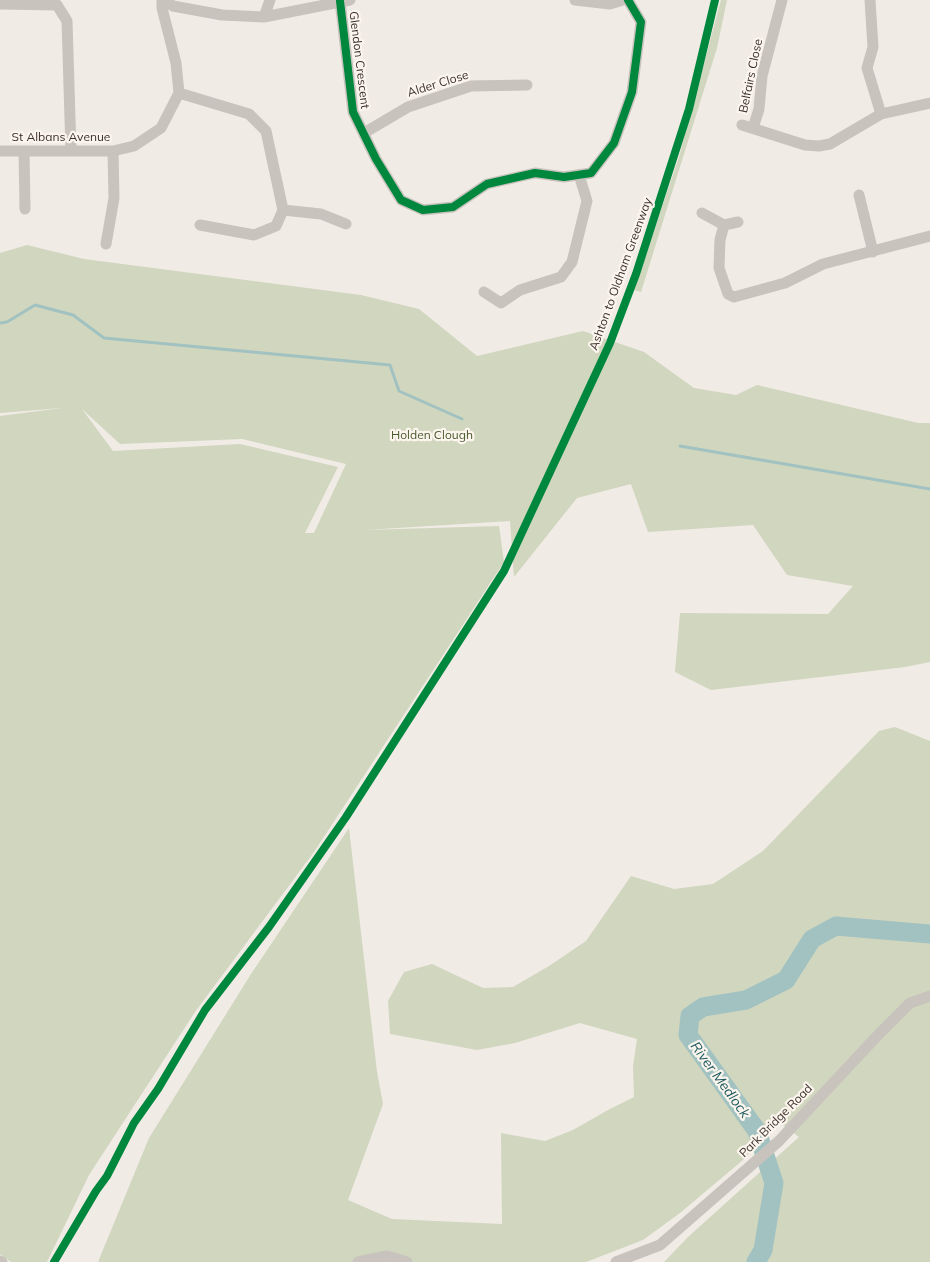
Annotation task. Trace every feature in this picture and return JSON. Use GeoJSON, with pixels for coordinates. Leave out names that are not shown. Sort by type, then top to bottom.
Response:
{"type":"FeatureCollection","features":[{"type":"Feature","properties":{"kind":"street"},"geometry":{"type":"LineString","coordinates":[[200,226],[254,235],[276,226],[283,210],[266,131],[249,114],[179,93],[176,63],[162,8],[162,0],[173,6],[222,15],[264,17],[345,1]]}},
{"type":"Feature","properties":{"kind":"street"},"geometry":{"type":"LineString","coordinates":[[264,17],[270,0]]}},
{"type":"Feature","properties":{"kind":"street"},"geometry":{"type":"LineString","coordinates":[[575,0],[610,4],[623,0]]}},
{"type":"Feature","properties":{"kind":"street","name":"Glendon Crescent"},"geometry":{"type":"LineString","coordinates":[[345,1],[353,112],[376,159],[401,200],[423,210],[453,207],[487,184],[536,173],[564,177],[591,173],[614,144],[632,92],[641,22],[628,0]]}},
{"type":"Feature","properties":{"kind":"street","name":"Belfairs Close"},"geometry":{"type":"LineString","coordinates":[[782,0],[762,76],[759,110],[748,126],[805,145],[819,146],[830,144],[881,114]]}},
{"type":"Feature","properties":{"kind":"street"},"geometry":{"type":"LineString","coordinates":[[870,0],[873,47],[867,68],[881,114],[930,104]]}},
{"type":"Feature","properties":{"kind":"street"},"geometry":{"type":"LineString","coordinates":[[0,4],[57,5],[67,21],[72,151]]}},
{"type":"Feature","properties":{"kind":"street","name":"Alder Close"},"geometry":{"type":"LineString","coordinates":[[364,133],[408,107],[471,86],[527,85]]}},
{"type":"Feature","properties":{"kind":"street","name":"St Albans Avenue"},"geometry":{"type":"LineString","coordinates":[[0,151],[112,151],[134,146],[161,128],[179,93]]}},
{"type":"Feature","properties":{"kind":"street"},"geometry":{"type":"LineString","coordinates":[[24,151],[25,210]]}},
{"type":"Feature","properties":{"kind":"street"},"geometry":{"type":"LineString","coordinates":[[106,244],[114,198],[112,151]]}},
{"type":"Feature","properties":{"kind":"street"},"geometry":{"type":"LineString","coordinates":[[484,292],[501,303],[520,290],[561,277],[572,262],[586,201],[579,175]]}},
{"type":"Feature","properties":{"kind":"street"},"geometry":{"type":"LineString","coordinates":[[859,195],[873,252]]}},
{"type":"Feature","properties":{"kind":"street"},"geometry":{"type":"LineString","coordinates":[[283,210],[321,214],[346,224]]}},
{"type":"Feature","properties":{"kind":"street"},"geometry":{"type":"LineString","coordinates":[[702,214],[724,225],[738,222]]}},
{"type":"Feature","properties":{"kind":"street"},"geometry":{"type":"LineString","coordinates":[[724,225],[720,240],[719,268],[728,294],[734,297],[785,284],[823,264],[930,236]]}},
{"type":"Feature","properties":{"kind":"street","name":"Park Bridge Road"},"geometry":{"type":"LineString","coordinates":[[616,1262],[642,1257],[660,1245],[779,1140],[878,1034],[910,1003],[930,996]]}},
{"type":"Feature","properties":{"kind":"street"},"geometry":{"type":"LineString","coordinates":[[358,1262],[387,1256],[407,1262]]}},
{"type":"Feature","properties":{"kind":"green space"},"geometry":{"type":"Polygon","coordinates":[[[721,0],[727,0],[717,48],[641,292],[634,290],[679,157],[721,0]]]}},
{"type":"Feature","properties":{"kind":"green space","name":"Holden Clough"},"geometry":{"type":"Polygon","coordinates":[[[27,245],[84,259],[361,295],[419,309],[477,356],[583,331],[644,352],[694,388],[736,395],[757,385],[918,423],[930,423],[930,662],[905,667],[711,690],[675,672],[680,613],[828,614],[853,586],[787,575],[753,525],[648,532],[631,484],[577,498],[514,577],[510,521],[365,530],[499,526],[504,562],[314,852],[195,1012],[89,1175],[47,1262],[11,1262],[0,1254],[0,416],[62,408],[0,413],[0,253],[27,245]],[[82,409],[113,451],[240,444],[338,467],[305,533],[314,533],[346,464],[242,439],[120,444],[82,409]]]}},
{"type":"Feature","properties":{"kind":"green space"},"geometry":{"type":"Polygon","coordinates":[[[895,727],[930,741],[930,1262],[664,1262],[688,1237],[799,1137],[779,1122],[743,1160],[680,1213],[643,1240],[586,1262],[98,1262],[149,1138],[251,974],[349,828],[377,1072],[383,1104],[348,1200],[392,1219],[502,1224],[501,1133],[545,1141],[573,1130],[634,1097],[633,1066],[637,1039],[580,1023],[515,1043],[477,1050],[390,1034],[388,1001],[404,972],[432,964],[483,988],[513,987],[586,941],[631,876],[674,889],[713,884],[763,851],[879,731],[895,727]]]}},
{"type":"Feature","properties":{"kind":"waterway"},"geometry":{"type":"LineString","coordinates":[[0,323],[7,322],[35,305],[73,315],[104,338],[390,365],[399,391],[462,419]]}},
{"type":"Feature","properties":{"kind":"waterway"},"geometry":{"type":"LineString","coordinates":[[680,446],[930,489]]}},
{"type":"Feature","properties":{"kind":"waterway","name":"River Medlock"},"geometry":{"type":"LineString","coordinates":[[756,1262],[763,1250],[774,1183],[757,1131],[688,1035],[690,1016],[703,1007],[746,1000],[786,980],[812,939],[836,926],[930,934]]}},
{"type":"Feature","properties":{"kind":"cycle path"},"geometry":{"type":"LineString","coordinates":[[340,1],[353,112],[376,159],[401,200],[423,210],[453,207],[487,184],[535,173],[564,177],[591,173],[614,143],[632,92],[641,22],[628,0]]}},
{"type":"Feature","properties":{"kind":"cycle path","name":"Ashton to Oldham Greenway"},"geometry":{"type":"LineString","coordinates":[[54,1262],[107,1176],[134,1123],[158,1089],[205,1010],[269,927],[346,817],[504,571],[610,343],[636,274],[689,109],[715,0]]}}]}
